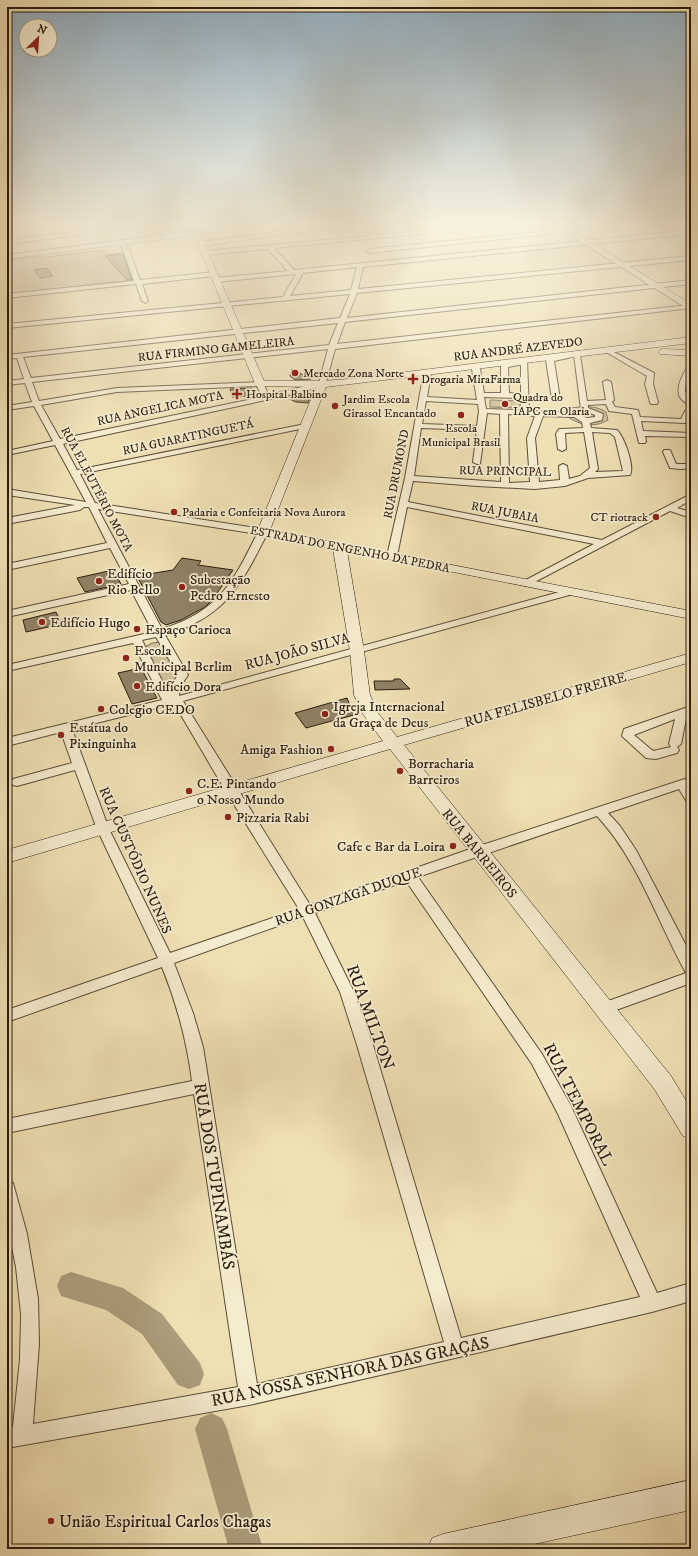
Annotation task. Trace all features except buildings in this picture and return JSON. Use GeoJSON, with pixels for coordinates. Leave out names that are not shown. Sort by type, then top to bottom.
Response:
{"type":"FeatureCollection","features":[{"type":"Feature","properties":{"kind":"street"},"geometry":{"type":"LineString","coordinates":[[143,296],[145,301]]}},
{"type":"Feature","properties":{"kind":"street"},"geometry":{"type":"LineString","coordinates":[[223,296],[266,398]]}},
{"type":"Feature","properties":{"kind":"street"},"geometry":{"type":"LineString","coordinates":[[7,326],[318,296]]}},
{"type":"Feature","properties":{"kind":"street"},"geometry":{"type":"LineString","coordinates":[[7,668],[159,633],[193,621],[219,604],[231,590],[263,532],[305,426],[332,347],[353,296]]}},
{"type":"Feature","properties":{"kind":"street"},"geometry":{"type":"LineString","coordinates":[[7,357],[578,296]]}},
{"type":"Feature","properties":{"kind":"street"},"geometry":{"type":"LineString","coordinates":[[672,296],[690,307]]}},
{"type":"Feature","properties":{"kind":"street","name":"RUA FIRMINO GAMELEIRA"},"geometry":{"type":"LineString","coordinates":[[7,383],[690,307]]}},
{"type":"Feature","properties":{"kind":"street","name":"RUA ANDRÉ AZEVEDO"},"geometry":{"type":"LineString","coordinates":[[319,387],[349,382],[577,356],[691,340]]}},
{"type":"Feature","properties":{"kind":"street"},"geometry":{"type":"LineString","coordinates":[[609,351],[691,353]]}},
{"type":"Feature","properties":{"kind":"street"},"geometry":{"type":"LineString","coordinates":[[609,351],[651,375],[650,384],[654,402]]}},
{"type":"Feature","properties":{"kind":"street","name":"RUA ELEUTÉRIO MOTA"},"geometry":{"type":"LineString","coordinates":[[19,355],[36,403],[75,473],[90,506],[113,545],[159,633],[183,675],[177,684]]}},
{"type":"Feature","properties":{"kind":"street"},"geometry":{"type":"LineString","coordinates":[[556,399],[550,360],[577,356],[584,406]]}},
{"type":"Feature","properties":{"kind":"street"},"geometry":{"type":"LineString","coordinates":[[505,395],[504,365],[524,362],[525,412]]}},
{"type":"Feature","properties":{"kind":"street"},"geometry":{"type":"LineString","coordinates":[[691,368],[685,377],[681,388],[683,397],[691,403]]}},
{"type":"Feature","properties":{"kind":"street"},"geometry":{"type":"LineString","coordinates":[[476,369],[481,402],[481,428],[477,462]]}},
{"type":"Feature","properties":{"kind":"street","name":"RUA DRUMOND"},"geometry":{"type":"LineString","coordinates":[[392,556],[409,478],[426,373]]}},
{"type":"Feature","properties":{"kind":"street"},"geometry":{"type":"LineString","coordinates":[[607,382],[610,400],[608,402],[612,410],[635,412],[641,437],[691,435]]}},
{"type":"Feature","properties":{"kind":"street"},"geometry":{"type":"LineString","coordinates":[[7,408],[117,390],[260,384],[319,387]]}},
{"type":"Feature","properties":{"kind":"street"},"geometry":{"type":"LineString","coordinates":[[302,388],[319,387]]}},
{"type":"Feature","properties":{"kind":"street","name":"RUA ANGELICA MOTA"},"geometry":{"type":"LineString","coordinates":[[7,453],[266,398],[302,388]]}},
{"type":"Feature","properties":{"kind":"street"},"geometry":{"type":"LineString","coordinates":[[422,400],[481,402],[505,395],[524,396]]}},
{"type":"Feature","properties":{"kind":"street"},"geometry":{"type":"LineString","coordinates":[[481,402],[504,412],[576,415],[580,419],[586,420],[596,419],[600,416],[596,412],[584,406]]}},
{"type":"Feature","properties":{"kind":"street"},"geometry":{"type":"LineString","coordinates":[[576,415],[577,412],[584,406],[608,402]]}},
{"type":"Feature","properties":{"kind":"street"},"geometry":{"type":"LineString","coordinates":[[504,412],[505,485]]}},
{"type":"Feature","properties":{"kind":"street"},"geometry":{"type":"LineString","coordinates":[[535,486],[531,438],[540,413]]}},
{"type":"Feature","properties":{"kind":"street"},"geometry":{"type":"LineString","coordinates":[[640,419],[682,421],[686,419],[689,414]]}},
{"type":"Feature","properties":{"kind":"street"},"geometry":{"type":"LineString","coordinates":[[586,420],[595,465],[592,473],[588,475]]}},
{"type":"Feature","properties":{"kind":"street","name":"RUA GUARATINGUETÁ"},"geometry":{"type":"LineString","coordinates":[[75,473],[305,426]]}},
{"type":"Feature","properties":{"kind":"street"},"geometry":{"type":"LineString","coordinates":[[418,426],[481,428]]}},
{"type":"Feature","properties":{"kind":"street"},"geometry":{"type":"LineString","coordinates":[[562,449],[560,434],[562,431],[588,430]]}},
{"type":"Feature","properties":{"kind":"street","name":"RUA PRINCIPAL"},"geometry":{"type":"LineString","coordinates":[[409,478],[535,486],[565,483],[588,475],[626,474],[628,469],[619,437],[615,432],[588,430]]}},
{"type":"Feature","properties":{"kind":"street"},"geometry":{"type":"LineString","coordinates":[[667,452],[673,466],[691,466]]}},
{"type":"Feature","properties":{"kind":"street"},"geometry":{"type":"LineString","coordinates":[[563,466],[565,483]]}},
{"type":"Feature","properties":{"kind":"street","name":"ESTRADA DO ENGENHO DA PEDRA"},"geometry":{"type":"LineString","coordinates":[[7,492],[263,532],[691,615]]}},
{"type":"Feature","properties":{"kind":"street"},"geometry":{"type":"LineString","coordinates":[[527,583],[691,497]]}},
{"type":"Feature","properties":{"kind":"street","name":"RUA JUBAIA"},"geometry":{"type":"LineString","coordinates":[[403,504],[602,543]]}},
{"type":"Feature","properties":{"kind":"street"},"geometry":{"type":"LineString","coordinates":[[7,521],[90,506]]}},
{"type":"Feature","properties":{"kind":"street"},"geometry":{"type":"LineString","coordinates":[[669,508],[691,515]]}},
{"type":"Feature","properties":{"kind":"street"},"geometry":{"type":"LineString","coordinates":[[7,567],[113,545]]}},
{"type":"Feature","properties":{"kind":"street","name":"RUA BARREIROS"},"geometry":{"type":"LineString","coordinates":[[339,546],[357,651],[362,695],[371,714],[663,1083],[691,1129]]}},
{"type":"Feature","properties":{"kind":"street"},"geometry":{"type":"LineString","coordinates":[[7,614],[134,586]]}},
{"type":"Feature","properties":{"kind":"street","name":"RUA JOÃO SILVA"},"geometry":{"type":"LineString","coordinates":[[7,742],[357,651],[570,592]]}},
{"type":"Feature","properties":{"kind":"street","name":"RUA MILTON"},"geometry":{"type":"LineString","coordinates":[[136,638],[164,696],[173,700],[183,709],[231,790],[307,910],[347,992],[366,1045],[455,1349]]}},
{"type":"Feature","properties":{"kind":"street","name":"RUA FELISBELO FREIRE"},"geometry":{"type":"LineString","coordinates":[[7,857],[231,790],[691,657]]}},
{"type":"Feature","properties":{"kind":"street"},"geometry":{"type":"LineString","coordinates":[[157,682],[164,684],[177,684],[173,700]]}},
{"type":"Feature","properties":{"kind":"street"},"geometry":{"type":"LineString","coordinates":[[686,711],[674,747],[656,755],[650,755],[627,734],[630,731],[686,711]]}},
{"type":"Feature","properties":{"kind":"street","name":"RUA CUSTÓDIO NUNES"},"geometry":{"type":"LineString","coordinates":[[65,727],[103,829],[166,960]]}},
{"type":"Feature","properties":{"kind":"street"},"geometry":{"type":"LineString","coordinates":[[17,782],[78,765]]}},
{"type":"Feature","properties":{"kind":"street"},"geometry":{"type":"LineString","coordinates":[[686,783],[691,799]]}},
{"type":"Feature","properties":{"kind":"street","name":"RUA GONZAGA DUQUE"},"geometry":{"type":"LineString","coordinates":[[7,1016],[478,851],[686,783]]}},
{"type":"Feature","properties":{"kind":"street"},"geometry":{"type":"LineString","coordinates":[[599,811],[616,829],[630,850],[691,969]]}},
{"type":"Feature","properties":{"kind":"street","name":"RUA TEMPORAL"},"geometry":{"type":"LineString","coordinates":[[409,875],[537,1059],[565,1111],[652,1303]]}},
{"type":"Feature","properties":{"kind":"street","name":"RUA DOS TUPINAMBÁS"},"geometry":{"type":"LineString","coordinates":[[166,960],[186,1013],[195,1047],[249,1395]]}},
{"type":"Feature","properties":{"kind":"street"},"geometry":{"type":"LineString","coordinates":[[605,1008],[691,977]]}},
{"type":"Feature","properties":{"kind":"street"},"geometry":{"type":"LineString","coordinates":[[7,1126],[201,1086]]}},
{"type":"Feature","properties":{"kind":"street"},"geometry":{"type":"LineString","coordinates":[[7,1188],[23,1261],[30,1314],[28,1362],[14,1437]]}},
{"type":"Feature","properties":{"kind":"street","name":"RUA NOSSA SENHORA DAS GRAÇAS"},"geometry":{"type":"LineString","coordinates":[[14,1437],[249,1395],[455,1349],[652,1303],[691,1292]]}},
{"type":"Feature","properties":{"kind":"street"},"geometry":{"type":"LineString","coordinates":[[443,1549],[691,1495]]}},
{"type":"Feature","properties":{"kind":"shaded area","name":"Quadra do IAPC em Olaria"},"geometry":{"type":"Polygon","coordinates":[[[490,400],[520,401],[520,408],[490,407],[490,400]]]}},
{"type":"Feature","properties":{"kind":"shaded area"},"geometry":{"type":"Polygon","coordinates":[[[587,407],[603,410],[606,412],[608,420],[593,425],[582,424],[568,417],[568,411],[571,408],[587,407]]]}},
{"type":"Feature","properties":{"kind":"shaded area"},"geometry":{"type":"Polygon","coordinates":[[[160,642],[179,673],[176,680],[165,682],[161,680],[145,647],[152,643],[160,642]]]}},
{"type":"Feature","properties":{"kind":"waterway"},"geometry":{"type":"LineString","coordinates":[[71,1286],[113,1298],[152,1324],[189,1374]]}},
{"type":"Feature","properties":{"kind":"waterway"},"geometry":{"type":"LineString","coordinates":[[211,1429],[246,1549]]}},
{"type":"Feature","properties":{"kind":"place","name":"Mercado Zona Norte"},"geometry":{"type":"Point","coordinates":[295,373]}},
{"type":"Feature","properties":{"kind":"place","name":"Drogaria MiraFarma"},"geometry":{"type":"Point","coordinates":[413,379]}},
{"type":"Feature","properties":{"kind":"place","name":"Hospital Balbino"},"geometry":{"type":"Point","coordinates":[237,394]}},
{"type":"Feature","properties":{"kind":"place","name":"Quadra do IAPC em Olaria"},"geometry":{"type":"Point","coordinates":[505,404]}},
{"type":"Feature","properties":{"kind":"place","name":"Jardim Escola Girassol Encantado"},"geometry":{"type":"Point","coordinates":[335,406]}},
{"type":"Feature","properties":{"kind":"place","name":"Escola Municipal Brasil"},"geometry":{"type":"Point","coordinates":[461,415]}},
{"type":"Feature","properties":{"kind":"place","name":"Padaria e Confeitaria Nova Aurora"},"geometry":{"type":"Point","coordinates":[174,512]}},
{"type":"Feature","properties":{"kind":"place","name":"CT riotrack"},"geometry":{"type":"Point","coordinates":[656,517]}},
{"type":"Feature","properties":{"kind":"place","name":"Edifício Rio Bello"},"geometry":{"type":"Point","coordinates":[99,581]}},
{"type":"Feature","properties":{"kind":"place","name":"Subestação Pedro Ernesto"},"geometry":{"type":"Point","coordinates":[182,587]}},
{"type":"Feature","properties":{"kind":"place","name":"Edifício Hugo"},"geometry":{"type":"Point","coordinates":[42,622]}},
{"type":"Feature","properties":{"kind":"place","name":"Espaço Carioca"},"geometry":{"type":"Point","coordinates":[137,629]}},
{"type":"Feature","properties":{"kind":"place","name":"Escola Municipal Berlim"},"geometry":{"type":"Point","coordinates":[126,658]}},
{"type":"Feature","properties":{"kind":"place","name":"Edifício Dora"},"geometry":{"type":"Point","coordinates":[137,686]}},
{"type":"Feature","properties":{"kind":"place","name":"Colegio CEDO"},"geometry":{"type":"Point","coordinates":[101,709]}},
{"type":"Feature","properties":{"kind":"place","name":"Igreja Internacional da Graça de Deus"},"geometry":{"type":"Point","coordinates":[325,714]}},
{"type":"Feature","properties":{"kind":"place","name":"Estátua do Pixinguinha"},"geometry":{"type":"Point","coordinates":[61,735]}},
{"type":"Feature","properties":{"kind":"place","name":"Amiga Fashion"},"geometry":{"type":"Point","coordinates":[331,749]}},
{"type":"Feature","properties":{"kind":"place","name":"Borracharia Barreiros"},"geometry":{"type":"Point","coordinates":[400,771]}},
{"type":"Feature","properties":{"kind":"place","name":"C.E. Pintando o Nosso Mundo"},"geometry":{"type":"Point","coordinates":[189,791]}},
{"type":"Feature","properties":{"kind":"place","name":"Pizzaria Rabi"},"geometry":{"type":"Point","coordinates":[228,817]}},
{"type":"Feature","properties":{"kind":"place","name":"Cafe e Bar da Loira"},"geometry":{"type":"Point","coordinates":[453,846]}},
{"type":"Feature","properties":{"kind":"place","name":"União Espiritual Carlos Chagas"},"geometry":{"type":"Point","coordinates":[51,1521]}}]}
